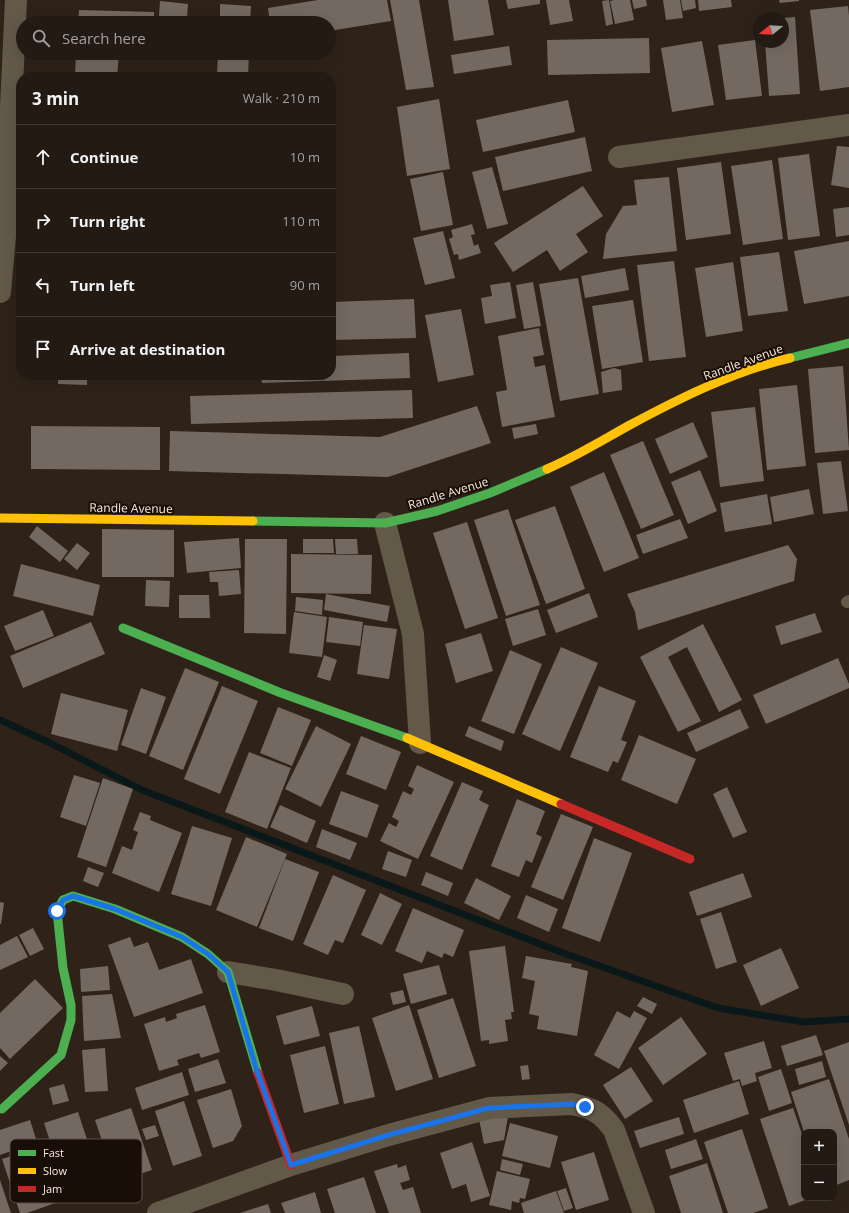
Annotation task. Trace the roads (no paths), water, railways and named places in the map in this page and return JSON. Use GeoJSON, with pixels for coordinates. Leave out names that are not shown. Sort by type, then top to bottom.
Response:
{"type":"FeatureCollection","features":[{"type":"Feature","properties":{"kind":"street"},"geometry":{"type":"LineString","coordinates":[[0,292],[5,236],[16,0]]}},
{"type":"Feature","properties":{"kind":"street"},"geometry":{"type":"LineString","coordinates":[[619,157],[849,125]]}},
{"type":"Feature","properties":{"kind":"street","name":"Randle Avenue"},"geometry":{"type":"LineString","coordinates":[[0,518],[385,523],[437,511],[490,493],[558,464],[699,390],[764,364],[849,343]]}},
{"type":"Feature","properties":{"kind":"street"},"geometry":{"type":"LineString","coordinates":[[385,523],[413,634],[420,743]]}},
{"type":"Feature","properties":{"kind":"street"},"geometry":{"type":"LineString","coordinates":[[123,628],[281,693],[420,743],[690,859]]}},
{"type":"Feature","properties":{"kind":"street"},"geometry":{"type":"LineString","coordinates":[[2,1109],[61,1055],[71,1020],[71,1005],[63,968],[57,911],[63,900],[73,896],[115,909],[182,937],[208,954],[228,972],[256,1068],[291,1165]]}},
{"type":"Feature","properties":{"kind":"street"},"geometry":{"type":"LineString","coordinates":[[228,972],[343,994]]}},
{"type":"Feature","properties":{"kind":"street"},"geometry":{"type":"LineString","coordinates":[[158,1213],[291,1165],[392,1134],[489,1108],[572,1104],[598,1112],[607,1120],[614,1130],[644,1213]]}},
{"type":"Feature","properties":{"kind":"waterway"},"geometry":{"type":"LineString","coordinates":[[0,720],[48,742],[142,790],[566,954],[718,1008],[804,1022],[849,1019]]}}]}
